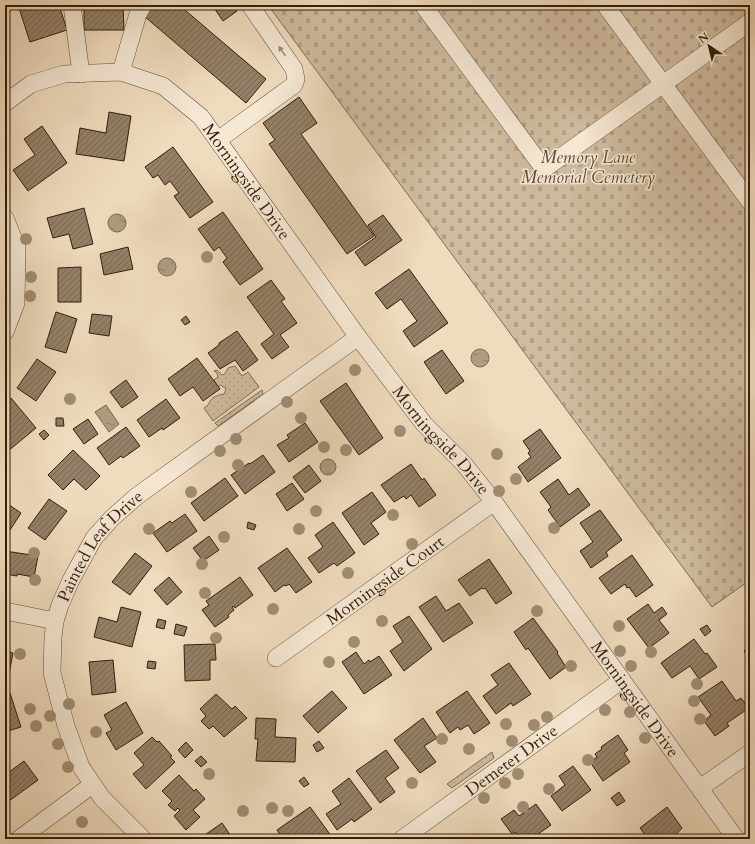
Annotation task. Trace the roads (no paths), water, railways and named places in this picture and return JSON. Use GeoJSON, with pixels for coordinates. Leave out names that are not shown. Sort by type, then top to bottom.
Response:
{"type":"FeatureCollection","features":[{"type":"Feature","properties":{"kind":"street"},"geometry":{"type":"LineString","coordinates":[[72,5],[81,74]]}},
{"type":"Feature","properties":{"kind":"street"},"geometry":{"type":"LineString","coordinates":[[5,102],[31,84],[64,74],[121,72],[138,14],[143,5]]}},
{"type":"Feature","properties":{"kind":"street"},"geometry":{"type":"LineString","coordinates":[[218,140],[294,85],[296,79],[294,68],[250,5]]}},
{"type":"Feature","properties":{"kind":"street"},"geometry":{"type":"LineString","coordinates":[[423,5],[544,169],[750,22]]}},
{"type":"Feature","properties":{"kind":"street"},"geometry":{"type":"LineString","coordinates":[[605,5],[750,202]]}},
{"type":"Feature","properties":{"kind":"street","name":"Morningside Drive"},"geometry":{"type":"LineString","coordinates":[[121,72],[163,86],[201,117],[358,337],[424,424],[464,464],[494,502],[736,839]]}},
{"type":"Feature","properties":{"kind":"street"},"geometry":{"type":"LineString","coordinates":[[5,218],[17,248],[16,303],[5,332]]}},
{"type":"Feature","properties":{"kind":"street","name":"Painted Leaf Drive"},"geometry":{"type":"LineString","coordinates":[[143,839],[102,798],[92,785],[81,767],[72,746],[52,673],[53,637],[60,605],[94,538],[116,515],[142,492],[358,337]]}},
{"type":"Feature","properties":{"kind":"street","name":"Morningside Court"},"geometry":{"type":"LineString","coordinates":[[276,658],[494,502]]}},
{"type":"Feature","properties":{"kind":"street"},"geometry":{"type":"LineString","coordinates":[[5,611],[56,621]]}},
{"type":"Feature","properties":{"kind":"street","name":"Demeter Drive"},"geometry":{"type":"LineString","coordinates":[[402,839],[622,680]]}},
{"type":"Feature","properties":{"kind":"street"},"geometry":{"type":"LineString","coordinates":[[700,788],[750,753]]}},
{"type":"Feature","properties":{"kind":"street"},"geometry":{"type":"LineString","coordinates":[[19,839],[92,785]]}},
{"type":"Feature","properties":{"kind":"water"},"geometry":{"type":"Polygon","coordinates":[[[117,214],[123,217],[126,223],[123,229],[117,232],[111,229],[108,223],[111,217],[117,214]]]}},
{"type":"Feature","properties":{"kind":"water"},"geometry":{"type":"Polygon","coordinates":[[[163,258],[171,258],[176,263],[174,274],[171,276],[163,276],[158,271],[158,263],[163,258]]]}},
{"type":"Feature","properties":{"kind":"water"},"geometry":{"type":"Polygon","coordinates":[[[476,349],[484,349],[489,354],[487,365],[484,367],[476,367],[471,362],[471,354],[476,349]]]}},
{"type":"Feature","properties":{"kind":"water"},"geometry":{"type":"Polygon","coordinates":[[[106,405],[119,424],[109,432],[95,412],[106,405]]]}},
{"type":"Feature","properties":{"kind":"water"},"geometry":{"type":"Polygon","coordinates":[[[325,459],[331,459],[336,464],[334,473],[331,475],[325,475],[320,470],[320,464],[325,459]]]}},
{"type":"Feature","properties":{"kind":"park label","name":"Memory Lane Memorial Cemetery"},"geometry":{"type":"Point","coordinates":[588,167]}}]}
